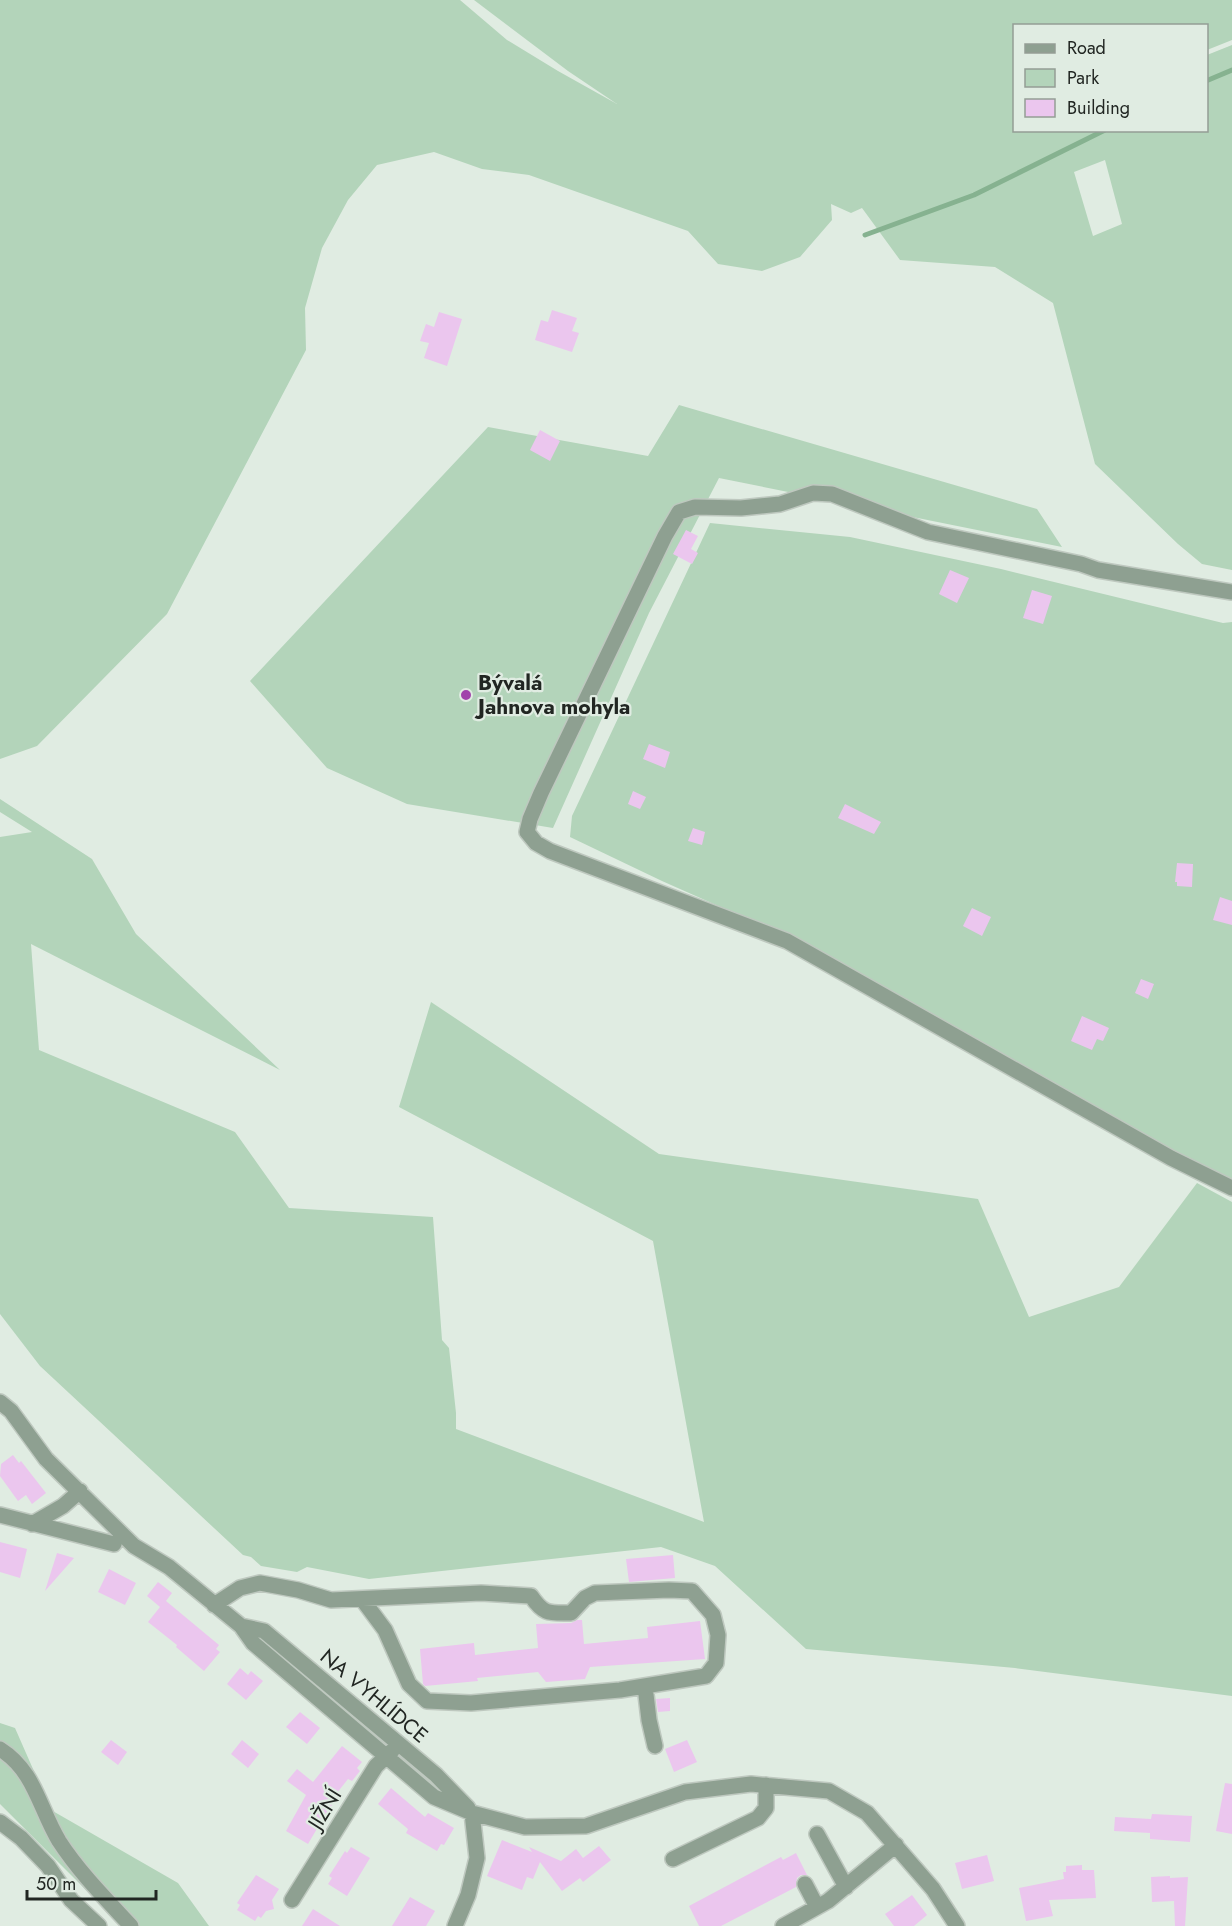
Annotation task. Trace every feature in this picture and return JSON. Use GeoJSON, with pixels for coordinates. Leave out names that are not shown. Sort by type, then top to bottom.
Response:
{"type":"FeatureCollection","features":[{"type":"Feature","properties":{"kind":"street"},"geometry":{"type":"LineString","coordinates":[[1232,592],[1098,570],[928,532],[832,494],[813,493],[780,504],[741,508],[695,507],[679,512],[665,536],[541,793],[527,832],[536,843],[550,851],[787,941],[1171,1158],[1232,1188]]}},
{"type":"Feature","properties":{"kind":"street","name":"NA VYHLÍDCE"},"geometry":{"type":"LineString","coordinates":[[0,1402],[11,1411],[46,1459],[134,1546],[168,1567],[241,1626],[253,1643],[434,1797],[472,1813],[525,1827],[586,1826],[685,1792],[751,1784],[829,1791],[867,1813],[933,1888],[957,1926]]}},
{"type":"Feature","properties":{"kind":"street"},"geometry":{"type":"LineString","coordinates":[[32,1524],[63,1506],[80,1491]]}},
{"type":"Feature","properties":{"kind":"street"},"geometry":{"type":"LineString","coordinates":[[0,1515],[114,1544]]}},
{"type":"Feature","properties":{"kind":"street"},"geometry":{"type":"LineString","coordinates":[[214,1605],[240,1588],[260,1583],[298,1590],[331,1600],[481,1593],[531,1596],[540,1609],[549,1613],[571,1613],[585,1598],[595,1593],[692,1591],[713,1615],[718,1635],[716,1663],[706,1676],[620,1690],[471,1703],[427,1701],[409,1684],[385,1630],[362,1599]]}},
{"type":"Feature","properties":{"kind":"street","name":"NA VYHLÍDCE"},"geometry":{"type":"LineString","coordinates":[[241,1626],[264,1631],[436,1775],[472,1813]]}},
{"type":"Feature","properties":{"kind":"street"},"geometry":{"type":"LineString","coordinates":[[645,1686],[655,1746]]}},
{"type":"Feature","properties":{"kind":"street","name":"JIŽNÍ"},"geometry":{"type":"LineString","coordinates":[[292,1900],[376,1766],[399,1745]]}},
{"type":"Feature","properties":{"kind":"street"},"geometry":{"type":"LineString","coordinates":[[0,1749],[20,1764],[43,1804],[58,1840],[87,1878],[130,1926]]}},
{"type":"Feature","properties":{"kind":"street"},"geometry":{"type":"LineString","coordinates":[[673,1859],[758,1818],[766,1808],[766,1785]]}},
{"type":"Feature","properties":{"kind":"street"},"geometry":{"type":"LineString","coordinates":[[455,1926],[468,1895],[477,1858],[472,1813]]}},
{"type":"Feature","properties":{"kind":"street"},"geometry":{"type":"LineString","coordinates":[[0,1822],[21,1838],[41,1859],[71,1900],[99,1926]]}},
{"type":"Feature","properties":{"kind":"street"},"geometry":{"type":"LineString","coordinates":[[817,1834],[846,1887]]}},
{"type":"Feature","properties":{"kind":"street"},"geometry":{"type":"LineString","coordinates":[[783,1926],[828,1901],[896,1845]]}},
{"type":"Feature","properties":{"kind":"street"},"geometry":{"type":"LineString","coordinates":[[805,1884],[817,1907]]}},
{"type":"Feature","properties":{"kind":"green space"},"geometry":{"type":"Polygon","coordinates":[[[0,0],[460,0],[507,40],[617,104],[568,71],[474,0],[1232,0],[1232,40],[1208,50],[1208,24],[1013,24],[1013,132],[1208,132],[1208,55],[1232,45],[1232,570],[1202,564],[1095,464],[1053,303],[995,267],[900,260],[862,208],[851,213],[831,204],[832,220],[800,257],[762,271],[718,264],[688,231],[529,175],[482,169],[434,152],[377,165],[348,200],[322,248],[305,308],[306,350],[167,614],[37,746],[0,759],[0,0]],[[1105,160],[1074,172],[1093,236],[1122,224],[1105,160]]]}},
{"type":"Feature","properties":{"kind":"green space"},"geometry":{"type":"Polygon","coordinates":[[[679,405],[1037,509],[1062,547],[719,478],[649,613],[553,828],[407,804],[327,768],[250,681],[488,427],[648,456],[679,405]]]}},
{"type":"Feature","properties":{"kind":"green space"},"geometry":{"type":"Polygon","coordinates":[[[710,523],[850,537],[1001,569],[1223,623],[1232,622],[1232,1179],[1181,1155],[824,953],[662,881],[570,837],[572,816],[710,523]]]}},
{"type":"Feature","properties":{"kind":"green space"},"geometry":{"type":"Polygon","coordinates":[[[0,799],[92,859],[136,934],[280,1070],[31,944],[39,1050],[235,1132],[289,1208],[433,1217],[442,1340],[449,1348],[456,1429],[704,1522],[653,1241],[399,1107],[431,1002],[659,1154],[978,1199],[1029,1317],[1119,1287],[1197,1183],[1232,1202],[1232,1696],[1015,1668],[806,1649],[715,1566],[661,1547],[369,1579],[307,1567],[297,1572],[261,1566],[251,1557],[243,1555],[40,1366],[0,1314],[0,837],[32,832],[0,812],[0,799]]]}},
{"type":"Feature","properties":{"kind":"green space"},"geometry":{"type":"Polygon","coordinates":[[[0,1723],[15,1728],[51,1810],[178,1883],[209,1926],[122,1926],[0,1804],[0,1723]]]}},
{"type":"Feature","properties":{"kind":"building"},"geometry":{"type":"Polygon","coordinates":[[[552,310],[577,318],[572,331],[579,333],[572,352],[535,340],[541,320],[548,322],[552,310]]]}},
{"type":"Feature","properties":{"kind":"building"},"geometry":{"type":"Polygon","coordinates":[[[439,312],[462,319],[447,366],[424,358],[429,343],[420,341],[426,324],[434,327],[439,312]]]}},
{"type":"Feature","properties":{"kind":"building"},"geometry":{"type":"Polygon","coordinates":[[[540,430],[560,441],[550,461],[530,450],[540,430]]]}},
{"type":"Feature","properties":{"kind":"building"},"geometry":{"type":"Polygon","coordinates":[[[686,530],[698,536],[691,549],[698,553],[692,564],[673,554],[686,530]]]}},
{"type":"Feature","properties":{"kind":"building"},"geometry":{"type":"Polygon","coordinates":[[[950,570],[969,578],[957,603],[939,594],[950,570]]]}},
{"type":"Feature","properties":{"kind":"building"},"geometry":{"type":"Polygon","coordinates":[[[1032,590],[1052,596],[1043,624],[1023,618],[1032,590]]]}},
{"type":"Feature","properties":{"kind":"building"},"geometry":{"type":"Polygon","coordinates":[[[649,744],[670,752],[665,768],[643,759],[649,744]]]}},
{"type":"Feature","properties":{"kind":"building"},"geometry":{"type":"Polygon","coordinates":[[[633,791],[646,797],[640,809],[628,804],[633,791]]]}},
{"type":"Feature","properties":{"kind":"building"},"geometry":{"type":"Polygon","coordinates":[[[845,804],[881,822],[874,834],[838,818],[845,804]]]}},
{"type":"Feature","properties":{"kind":"building"},"geometry":{"type":"Polygon","coordinates":[[[693,828],[705,832],[702,845],[688,841],[693,828]]]}},
{"type":"Feature","properties":{"kind":"building"},"geometry":{"type":"Polygon","coordinates":[[[1177,863],[1193,864],[1192,887],[1177,886],[1175,882],[1177,863]]]}},
{"type":"Feature","properties":{"kind":"building"},"geometry":{"type":"Polygon","coordinates":[[[1220,897],[1232,901],[1232,925],[1213,920],[1220,897]]]}},
{"type":"Feature","properties":{"kind":"building"},"geometry":{"type":"Polygon","coordinates":[[[972,908],[991,917],[982,936],[963,926],[972,908]]]}},
{"type":"Feature","properties":{"kind":"building"},"geometry":{"type":"Polygon","coordinates":[[[1141,979],[1154,984],[1148,999],[1135,993],[1141,979]]]}},
{"type":"Feature","properties":{"kind":"building"},"geometry":{"type":"Polygon","coordinates":[[[1082,1016],[1109,1028],[1103,1041],[1097,1039],[1092,1050],[1071,1041],[1082,1016]]]}},
{"type":"Feature","properties":{"kind":"building"},"geometry":{"type":"Polygon","coordinates":[[[13,1455],[19,1463],[21,1461],[46,1493],[32,1504],[26,1495],[18,1501],[0,1476],[1,1464],[13,1455]]]}},
{"type":"Feature","properties":{"kind":"building"},"geometry":{"type":"Polygon","coordinates":[[[0,1542],[27,1549],[20,1578],[0,1572],[0,1542]]]}},
{"type":"Feature","properties":{"kind":"building"},"geometry":{"type":"Polygon","coordinates":[[[57,1553],[74,1558],[45,1591],[57,1553]]]}},
{"type":"Feature","properties":{"kind":"building"},"geometry":{"type":"Polygon","coordinates":[[[673,1555],[675,1578],[629,1582],[626,1559],[673,1555]]]}},
{"type":"Feature","properties":{"kind":"building"},"geometry":{"type":"Polygon","coordinates":[[[109,1569],[136,1583],[125,1605],[98,1592],[109,1569]]]}},
{"type":"Feature","properties":{"kind":"building"},"geometry":{"type":"Polygon","coordinates":[[[158,1582],[172,1593],[166,1601],[219,1645],[216,1649],[220,1652],[204,1671],[148,1622],[160,1607],[147,1596],[158,1582]]]}},
{"type":"Feature","properties":{"kind":"building"},"geometry":{"type":"Polygon","coordinates":[[[582,1620],[584,1644],[648,1638],[647,1627],[700,1621],[705,1659],[590,1667],[585,1679],[546,1682],[538,1672],[477,1678],[478,1681],[425,1686],[423,1684],[420,1649],[474,1643],[475,1655],[538,1648],[536,1624],[571,1623],[582,1620]]]}},
{"type":"Feature","properties":{"kind":"building"},"geometry":{"type":"Polygon","coordinates":[[[240,1668],[248,1675],[251,1671],[263,1681],[246,1700],[227,1684],[240,1668]]]}},
{"type":"Feature","properties":{"kind":"building"},"geometry":{"type":"Polygon","coordinates":[[[670,1698],[670,1711],[658,1712],[656,1699],[670,1698]]]}},
{"type":"Feature","properties":{"kind":"building"},"geometry":{"type":"Polygon","coordinates":[[[300,1712],[320,1728],[307,1744],[286,1727],[300,1712]]]}},
{"type":"Feature","properties":{"kind":"building"},"geometry":{"type":"Polygon","coordinates":[[[111,1740],[127,1752],[118,1765],[101,1752],[111,1740]]]}},
{"type":"Feature","properties":{"kind":"building"},"geometry":{"type":"Polygon","coordinates":[[[242,1740],[259,1754],[248,1768],[231,1754],[242,1740]]]}},
{"type":"Feature","properties":{"kind":"building"},"geometry":{"type":"Polygon","coordinates":[[[687,1740],[697,1762],[674,1772],[665,1749],[687,1740]]]}},
{"type":"Feature","properties":{"kind":"building"},"geometry":{"type":"Polygon","coordinates":[[[342,1746],[362,1762],[357,1768],[360,1771],[352,1781],[348,1779],[329,1803],[332,1805],[308,1844],[286,1831],[306,1795],[287,1781],[297,1769],[313,1782],[342,1746]]]}},
{"type":"Feature","properties":{"kind":"building"},"geometry":{"type":"Polygon","coordinates":[[[1225,1783],[1232,1784],[1232,1834],[1216,1831],[1225,1783]]]}},
{"type":"Feature","properties":{"kind":"building"},"geometry":{"type":"Polygon","coordinates":[[[391,1788],[425,1817],[428,1813],[454,1828],[444,1845],[441,1844],[437,1851],[406,1833],[408,1829],[378,1804],[391,1788]]]}},
{"type":"Feature","properties":{"kind":"building"},"geometry":{"type":"Polygon","coordinates":[[[1152,1814],[1192,1816],[1190,1842],[1150,1839],[1150,1833],[1114,1831],[1115,1817],[1151,1819],[1152,1814]]]}},
{"type":"Feature","properties":{"kind":"building"},"geometry":{"type":"Polygon","coordinates":[[[502,1840],[532,1852],[529,1847],[561,1861],[576,1849],[583,1858],[599,1846],[611,1860],[583,1882],[580,1878],[562,1891],[540,1862],[533,1879],[527,1877],[522,1890],[487,1876],[502,1840]]]}},
{"type":"Feature","properties":{"kind":"building"},"geometry":{"type":"Polygon","coordinates":[[[351,1847],[370,1858],[347,1896],[328,1884],[332,1878],[329,1876],[345,1851],[347,1853],[351,1847]]]}},
{"type":"Feature","properties":{"kind":"building"},"geometry":{"type":"Polygon","coordinates":[[[796,1853],[807,1875],[797,1878],[796,1887],[721,1926],[699,1926],[689,1906],[781,1857],[783,1860],[796,1853]]]}},
{"type":"Feature","properties":{"kind":"building"},"geometry":{"type":"Polygon","coordinates":[[[987,1855],[994,1881],[962,1889],[955,1863],[987,1855]]]}},
{"type":"Feature","properties":{"kind":"building"},"geometry":{"type":"Polygon","coordinates":[[[1082,1865],[1082,1870],[1094,1870],[1096,1898],[1049,1900],[1053,1916],[1026,1921],[1019,1888],[1064,1879],[1063,1872],[1066,1872],[1066,1866],[1082,1865]]]}},
{"type":"Feature","properties":{"kind":"building"},"geometry":{"type":"Polygon","coordinates":[[[256,1875],[279,1889],[272,1900],[274,1909],[266,1911],[261,1918],[258,1916],[255,1921],[237,1910],[240,1905],[237,1903],[256,1875]]]}},
{"type":"Feature","properties":{"kind":"building"},"geometry":{"type":"Polygon","coordinates":[[[1170,1876],[1170,1878],[1188,1877],[1185,1926],[1175,1926],[1174,1901],[1152,1902],[1151,1877],[1170,1876]]]}},
{"type":"Feature","properties":{"kind":"building"},"geometry":{"type":"Polygon","coordinates":[[[912,1895],[927,1915],[914,1926],[894,1926],[885,1914],[912,1895]]]}},
{"type":"Feature","properties":{"kind":"building"},"geometry":{"type":"Polygon","coordinates":[[[410,1897],[435,1911],[426,1926],[392,1926],[410,1897]]]}},
{"type":"Feature","properties":{"kind":"building"},"geometry":{"type":"Polygon","coordinates":[[[313,1909],[340,1926],[302,1926],[313,1909]]]}},
{"type":"Feature","properties":{"kind":"waterway"},"geometry":{"type":"LineString","coordinates":[[1208,80],[1232,70]]}},
{"type":"Feature","properties":{"kind":"waterway"},"geometry":{"type":"LineString","coordinates":[[865,235],[974,195],[1101,132]]}},
{"type":"Feature","properties":{"kind":"place","name":"Bývalá Jahnova mohyla"},"geometry":{"type":"Point","coordinates":[466,695]}}]}
